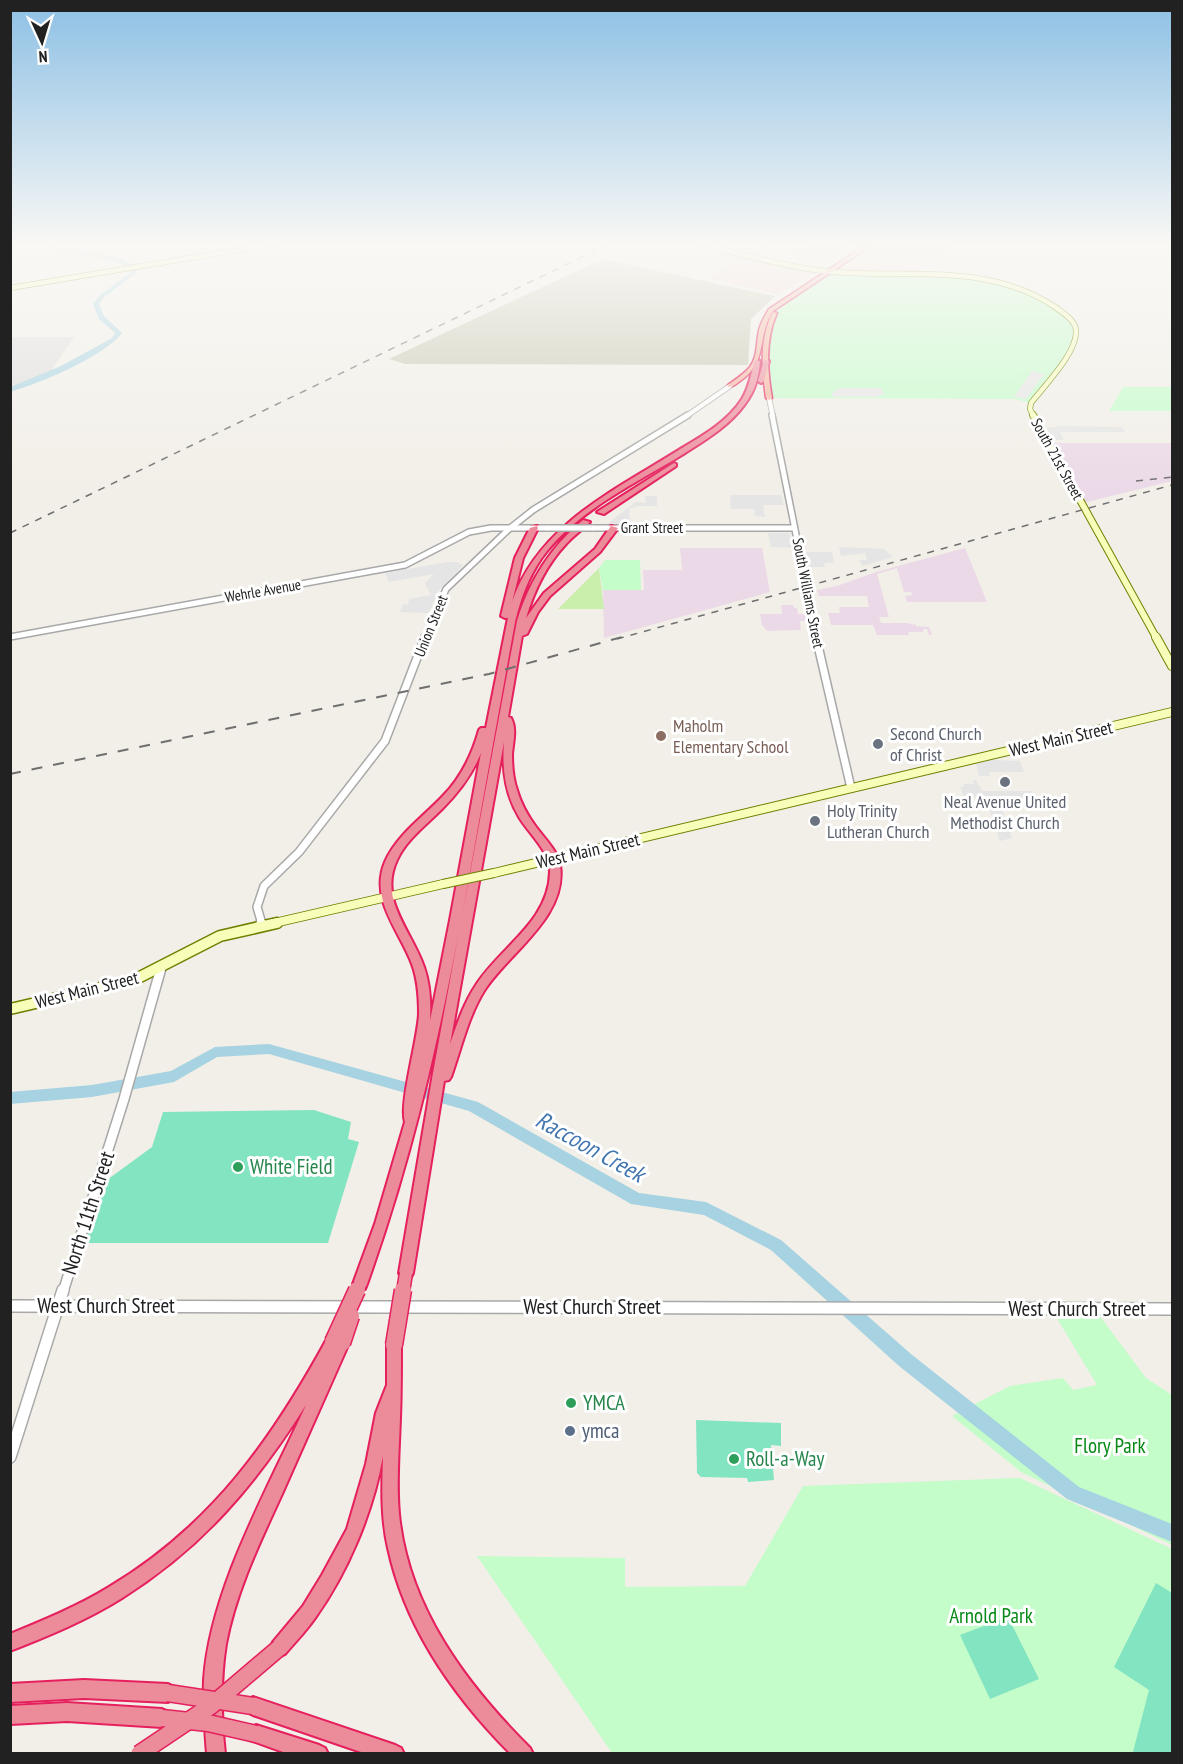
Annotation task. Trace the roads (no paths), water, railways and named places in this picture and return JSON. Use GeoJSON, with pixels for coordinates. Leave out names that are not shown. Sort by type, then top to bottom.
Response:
{"type":"FeatureCollection","features":[{"type":"Feature","properties":{"kind":"highway"},"geometry":{"type":"LineString","coordinates":[[216,1754],[213,1730],[213,1690],[223,1616],[237,1572],[363,1279],[392,1195],[408,1138],[422,1068],[440,1010],[492,718],[509,633],[523,583],[533,565],[552,542],[584,515],[727,420],[743,403],[750,391],[763,325]]}},
{"type":"Feature","properties":{"kind":"highway"},"geometry":{"type":"LineString","coordinates":[[769,398],[766,361],[770,325]]}},
{"type":"Feature","properties":{"kind":"highway"},"geometry":{"type":"LineString","coordinates":[[730,386],[747,375],[757,361]]}},
{"type":"Feature","properties":{"kind":"highway"},"geometry":{"type":"LineString","coordinates":[[443,1074],[514,656],[537,576],[552,555],[580,527],[704,445],[739,418],[757,392],[766,361]]}},
{"type":"Feature","properties":{"kind":"highway"},"geometry":{"type":"LineString","coordinates":[[509,633],[504,627],[505,614],[519,558],[534,528]]}},
{"type":"Feature","properties":{"kind":"highway"},"geometry":{"type":"LineString","coordinates":[[514,656],[537,606],[594,556],[614,528]]}},
{"type":"Feature","properties":{"kind":"highway"},"geometry":{"type":"LineString","coordinates":[[505,713],[510,726],[507,758],[510,790],[523,815],[554,860],[555,884],[545,912],[529,933],[501,960],[480,988],[459,1033],[437,1094],[394,1345],[390,1455],[391,1516],[399,1558],[416,1605],[449,1666],[469,1695],[524,1754]]}},
{"type":"Feature","properties":{"kind":"highway"},"geometry":{"type":"LineString","coordinates":[[422,1068],[425,1010],[422,976],[417,960],[386,897],[387,874],[398,847],[463,779],[486,723],[492,718]]}},
{"type":"Feature","properties":{"kind":"highway"},"geometry":{"type":"LineString","coordinates":[[10,1643],[60,1623],[101,1603],[148,1572],[190,1538],[235,1492],[262,1459],[306,1395],[337,1342]]}},
{"type":"Feature","properties":{"kind":"highway"},"geometry":{"type":"LineString","coordinates":[[139,1754],[181,1728],[215,1703],[279,1648],[309,1612],[354,1532],[374,1464],[383,1413],[394,1385]]}},
{"type":"Feature","properties":{"kind":"highway"},"geometry":{"type":"LineString","coordinates":[[10,1693],[84,1689],[168,1692],[212,1698],[253,1706],[395,1754]]}},
{"type":"Feature","properties":{"kind":"highway"},"geometry":{"type":"LineString","coordinates":[[10,1715],[67,1712],[208,1723],[256,1734],[319,1754]]}},
{"type":"Feature","properties":{"kind":"main road","name":"South 21st Street"},"geometry":{"type":"LineString","coordinates":[[1074,325],[1077,332],[1066,358],[1031,403],[1030,409],[1173,666]]}},
{"type":"Feature","properties":{"kind":"main road","name":"West Main Street"},"geometry":{"type":"LineString","coordinates":[[10,1009],[123,983],[161,968],[208,941],[262,926],[554,860],[1173,712]]}},
{"type":"Feature","properties":{"kind":"street","name":"Union Street"},"geometry":{"type":"LineString","coordinates":[[262,926],[257,907],[264,886],[299,852],[385,741],[443,593],[509,529],[533,510],[685,417],[730,386]]}},
{"type":"Feature","properties":{"kind":"street","name":"South Williams Street"},"geometry":{"type":"LineString","coordinates":[[769,398],[794,528],[851,788]]}},
{"type":"Feature","properties":{"kind":"street","name":"Grant Street"},"geometry":{"type":"LineString","coordinates":[[509,529],[794,528]]}},
{"type":"Feature","properties":{"kind":"street","name":"Wehrle Avenue"},"geometry":{"type":"LineString","coordinates":[[10,637],[405,565],[426,557],[464,534],[482,530],[509,529]]}},
{"type":"Feature","properties":{"kind":"street","name":"North 11th Street"},"geometry":{"type":"LineString","coordinates":[[10,1457],[132,1074],[161,968]]}},
{"type":"Feature","properties":{"kind":"street","name":"West Church Street"},"geometry":{"type":"LineString","coordinates":[[10,1306],[1173,1309]]}},
{"type":"Feature","properties":{"kind":"waterway"},"geometry":{"type":"LineString","coordinates":[[10,390],[50,374],[102,347],[119,333],[110,325]]}},
{"type":"Feature","properties":{"kind":"waterway","name":"Raccoon Creek"},"geometry":{"type":"LineString","coordinates":[[10,1098],[92,1091],[174,1076],[215,1052],[269,1049],[473,1106],[636,1199],[706,1209],[776,1245],[905,1360],[1073,1493],[1172,1533]]}},
{"type":"Feature","properties":{"kind":"railway"},"geometry":{"type":"LineString","coordinates":[[10,533],[440,325]]}},
{"type":"Feature","properties":{"kind":"railway"},"geometry":{"type":"LineString","coordinates":[[1136,481],[1172,477]]}},
{"type":"Feature","properties":{"kind":"railway"},"geometry":{"type":"LineString","coordinates":[[617,639],[1172,485]]}},
{"type":"Feature","properties":{"kind":"railway"},"geometry":{"type":"LineString","coordinates":[[10,774],[489,674],[622,637]]}},
{"type":"Feature","properties":{"kind":"place","name":"Maholm Elementary School"},"geometry":{"type":"Point","coordinates":[661,736]}},
{"type":"Feature","properties":{"kind":"place","name":"Second Church of Christ"},"geometry":{"type":"Point","coordinates":[878,744]}},
{"type":"Feature","properties":{"kind":"place","name":"Neal Avenue United Methodist Church"},"geometry":{"type":"Point","coordinates":[1005,782]}},
{"type":"Feature","properties":{"kind":"place","name":"Holy Trinity Lutheran Church"},"geometry":{"type":"Point","coordinates":[815,821]}},
{"type":"Feature","properties":{"kind":"place","name":"White Field"},"geometry":{"type":"Point","coordinates":[238,1167]}},
{"type":"Feature","properties":{"kind":"place","name":"YMCA"},"geometry":{"type":"Point","coordinates":[571,1403]}},
{"type":"Feature","properties":{"kind":"place","name":"ymca"},"geometry":{"type":"Point","coordinates":[570,1431]}},
{"type":"Feature","properties":{"kind":"place","name":"Roll-a-Way"},"geometry":{"type":"Point","coordinates":[734,1459]}},
{"type":"Feature","properties":{"kind":"park label","name":"Flory Park"},"geometry":{"type":"Point","coordinates":[1110,1446]}},
{"type":"Feature","properties":{"kind":"park label","name":"Arnold Park"},"geometry":{"type":"Point","coordinates":[991,1616]}}]}
